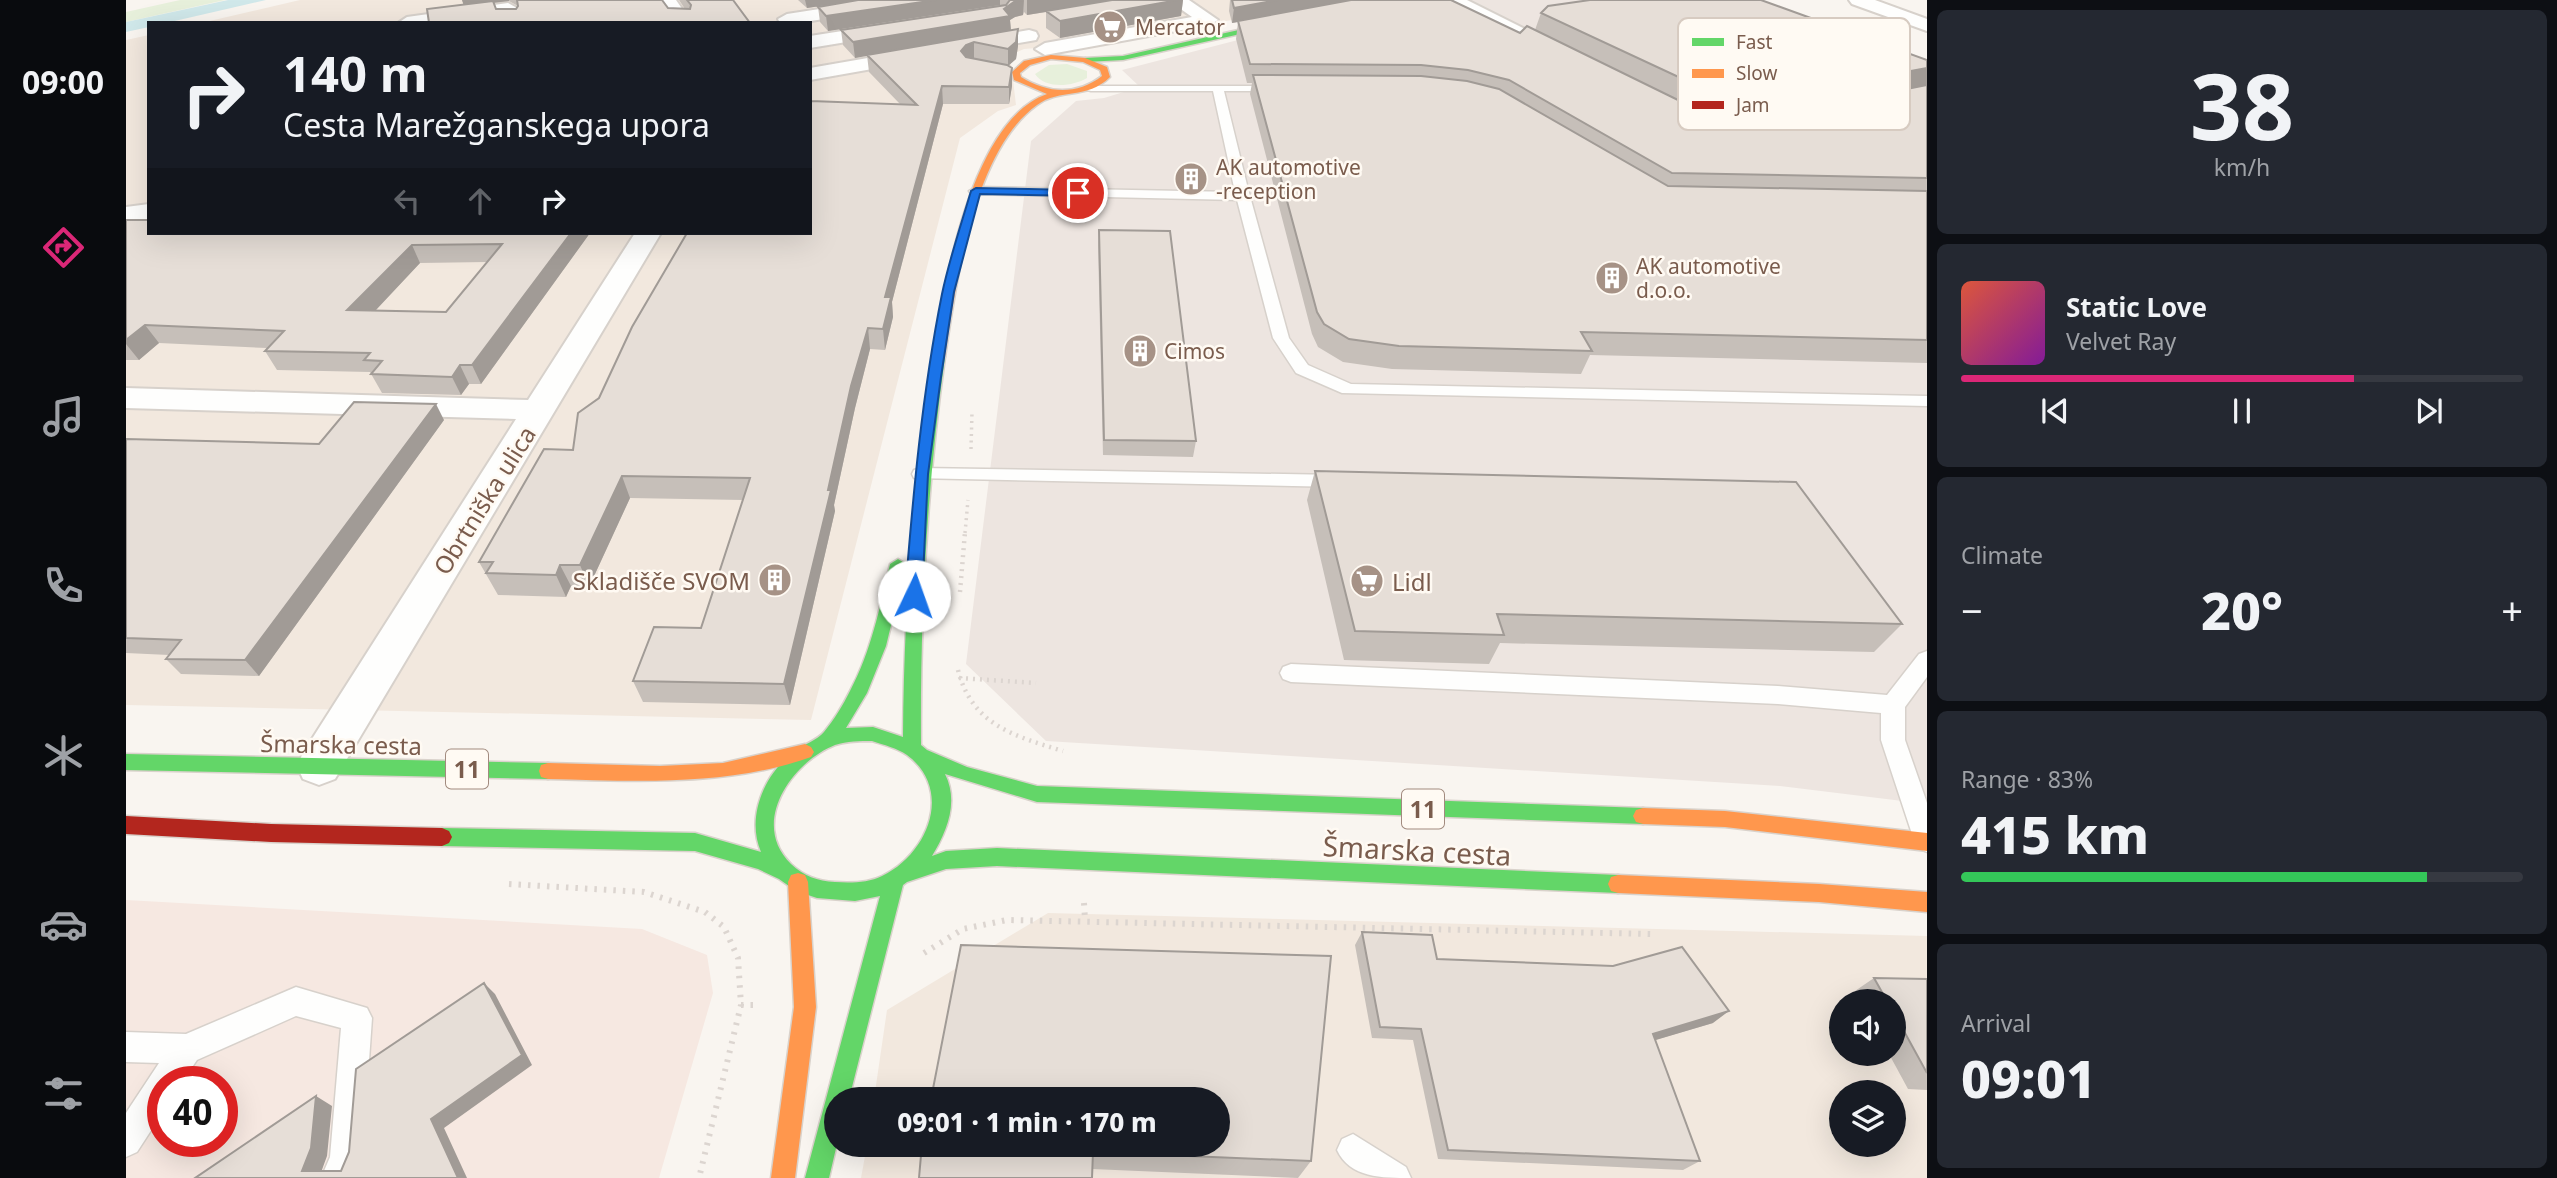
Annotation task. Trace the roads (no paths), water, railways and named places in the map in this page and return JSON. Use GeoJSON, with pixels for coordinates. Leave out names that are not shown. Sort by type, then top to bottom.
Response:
{"type":"FeatureCollection","features":[{"type":"Feature","properties":{"kind":"main road"},"geometry":{"type":"LineString","coordinates":[[1065,57],[1084,60],[1123,58],[1240,29],[1301,18]]}},
{"type":"Feature","properties":{"kind":"main road"},"geometry":{"type":"LineString","coordinates":[[918,752],[910,645],[921,474],[948,292],[976,191],[993,154],[1021,59],[1060,92],[1091,88],[1123,58]]}},
{"type":"Feature","properties":{"kind":"main road"},"geometry":{"type":"LineString","coordinates":[[1084,60],[1105,73]]}},
{"type":"Feature","properties":{"kind":"main road"},"geometry":{"type":"LineString","coordinates":[[829,740],[858,693],[878,646],[921,474]]}},
{"type":"Feature","properties":{"kind":"main road","name":"11"},"geometry":{"type":"LineString","coordinates":[[126,825],[271,833],[695,842],[720,847],[783,871],[815,890],[844,893],[875,889],[901,877],[929,852],[941,827],[944,801],[939,777],[918,752],[894,738],[873,734],[829,740],[805,752],[783,771],[768,795],[763,822],[767,848],[783,871]]}},
{"type":"Feature","properties":{"kind":"main road","name":"Šmarska cesta"},"geometry":{"type":"LineString","coordinates":[[126,762],[680,773],[723,771],[805,752]]}},
{"type":"Feature","properties":{"kind":"main road","name":"Šmarska cesta"},"geometry":{"type":"LineString","coordinates":[[918,752],[977,779],[1037,794],[1725,819],[1927,841]]}},
{"type":"Feature","properties":{"kind":"main road","name":"Šmarska cesta"},"geometry":{"type":"LineString","coordinates":[[901,877],[946,860],[997,857],[1819,893],[1927,902]]}},
{"type":"Feature","properties":{"kind":"main road"},"geometry":{"type":"LineString","coordinates":[[841,1087],[901,877]]}},
{"type":"Feature","properties":{"kind":"main road"},"geometry":{"type":"LineString","coordinates":[[783,1178],[805,1007],[797,881]]}},
{"type":"Feature","properties":{"kind":"main road"},"geometry":{"type":"LineString","coordinates":[[817,1178],[824,1151]]}},
{"type":"Feature","properties":{"kind":"street"},"geometry":{"type":"LineString","coordinates":[[667,0],[681,21]]}},
{"type":"Feature","properties":{"kind":"street"},"geometry":{"type":"LineString","coordinates":[[785,17],[914,0]]}},
{"type":"Feature","properties":{"kind":"street"},"geometry":{"type":"LineString","coordinates":[[1021,59],[1209,20],[1177,0]]}},
{"type":"Feature","properties":{"kind":"street"},"geometry":{"type":"LineString","coordinates":[[1453,0],[1573,60]]}},
{"type":"Feature","properties":{"kind":"street"},"geometry":{"type":"LineString","coordinates":[[1858,0],[1908,18]]}},
{"type":"Feature","properties":{"kind":"street"},"geometry":{"type":"LineString","coordinates":[[420,21],[508,8],[511,21]]}},
{"type":"Feature","properties":{"kind":"street"},"geometry":{"type":"LineString","coordinates":[[1910,19],[1927,25]]}},
{"type":"Feature","properties":{"kind":"street"},"geometry":{"type":"LineString","coordinates":[[1021,59],[1043,20]]}},
{"type":"Feature","properties":{"kind":"street"},"geometry":{"type":"LineString","coordinates":[[812,44],[919,26]]}},
{"type":"Feature","properties":{"kind":"street"},"geometry":{"type":"LineString","coordinates":[[812,46],[831,70]]}},
{"type":"Feature","properties":{"kind":"street"},"geometry":{"type":"LineString","coordinates":[[812,74],[831,70],[1065,57]]}},
{"type":"Feature","properties":{"kind":"street"},"geometry":{"type":"LineString","coordinates":[[126,215],[147,211]]}},
{"type":"Feature","properties":{"kind":"street","name":"Obrtniška ulica"},"geometry":{"type":"LineString","coordinates":[[318,766],[647,235]]}},
{"type":"Feature","properties":{"kind":"street"},"geometry":{"type":"LineString","coordinates":[[126,398],[539,410]]}},
{"type":"Feature","properties":{"kind":"lane"},"geometry":{"type":"LineString","coordinates":[[1105,73],[1124,86]]}},
{"type":"Feature","properties":{"kind":"lane"},"geometry":{"type":"LineString","coordinates":[[1091,88],[1124,86],[1297,89]]}},
{"type":"Feature","properties":{"kind":"lane"},"geometry":{"type":"LineString","coordinates":[[1218,88],[1243,196],[1281,338],[1302,369],[1348,389],[1927,401]]}},
{"type":"Feature","properties":{"kind":"lane"},"geometry":{"type":"LineString","coordinates":[[976,191],[1243,196]]}},
{"type":"Feature","properties":{"kind":"lane"},"geometry":{"type":"LineString","coordinates":[[921,474],[1356,481]]}},
{"type":"Feature","properties":{"kind":"lane"},"geometry":{"type":"LineString","coordinates":[[1927,660],[1893,705],[1893,740],[1927,841]]}},
{"type":"Feature","properties":{"kind":"lane"},"geometry":{"type":"LineString","coordinates":[[1291,673],[1778,695],[1893,705]]}},
{"type":"Feature","properties":{"kind":"lane"},"geometry":{"type":"LineString","coordinates":[[126,1047],[186,1049],[296,1001],[357,1018],[345,1160],[337,1178]]}},
{"type":"Feature","properties":{"kind":"lane"},"geometry":{"type":"LineString","coordinates":[[175,1066],[186,1049]]}},
{"type":"Feature","properties":{"kind":"lane"},"geometry":{"type":"LineString","coordinates":[[126,1141],[147,1109]]}},
{"type":"Feature","properties":{"kind":"lane"},"geometry":{"type":"LineString","coordinates":[[1353,1150],[1395,1178]]}},
{"type":"Feature","properties":{"kind":"water"},"geometry":{"type":"Polygon","coordinates":[[[228,0],[266,0],[175,21],[147,21],[147,27],[126,32],[126,22],[228,0]]]}},
{"type":"Feature","properties":{"kind":"place","name":"Mercator"},"geometry":{"type":"Point","coordinates":[1110,27]}},
{"type":"Feature","properties":{"kind":"place","name":"AK automotive -reception"},"geometry":{"type":"Point","coordinates":[1191,179]}},
{"type":"Feature","properties":{"kind":"place","name":"AK automotive d.o.o."},"geometry":{"type":"Point","coordinates":[1612,278]}},
{"type":"Feature","properties":{"kind":"place","name":"Cimos"},"geometry":{"type":"Point","coordinates":[1140,351]}},
{"type":"Feature","properties":{"kind":"place","name":"Skladišče SVOM"},"geometry":{"type":"Point","coordinates":[775,580]}},
{"type":"Feature","properties":{"kind":"place","name":"Lidl"},"geometry":{"type":"Point","coordinates":[1367,581]}}]}
